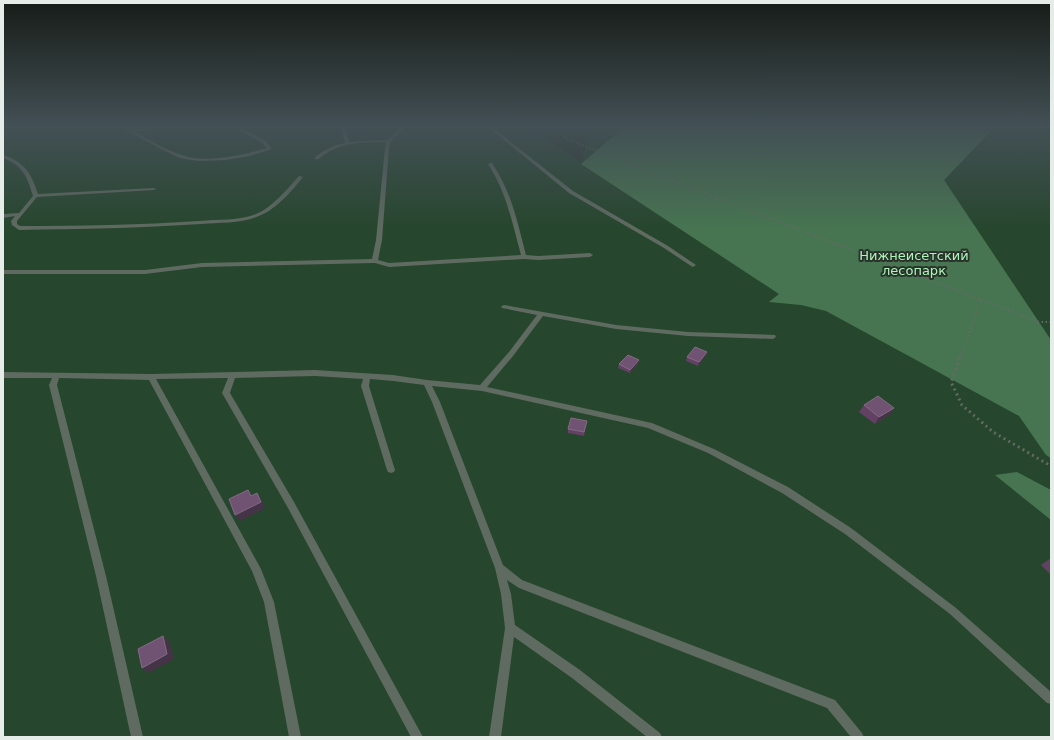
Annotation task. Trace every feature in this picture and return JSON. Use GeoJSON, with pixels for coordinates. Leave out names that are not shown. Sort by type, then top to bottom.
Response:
{"type":"FeatureCollection","features":[{"type":"Feature","properties":{"kind":"lane"},"geometry":{"type":"LineString","coordinates":[[16,162],[26,170],[36,196]]}},
{"type":"Feature","properties":{"kind":"lane"},"geometry":{"type":"LineString","coordinates":[[375,261],[379,240],[386,162]]}},
{"type":"Feature","properties":{"kind":"lane"},"geometry":{"type":"LineString","coordinates":[[534,162],[572,192],[666,247],[693,265]]}},
{"type":"Feature","properties":{"kind":"lane"},"geometry":{"type":"LineString","coordinates":[[490,164],[500,177],[514,214],[524,257]]}},
{"type":"Feature","properties":{"kind":"lane"},"geometry":{"type":"LineString","coordinates":[[154,189],[36,196],[14,221],[15,225],[19,228],[178,224],[223,221],[260,214],[288,191],[301,177]]}},
{"type":"Feature","properties":{"kind":"lane"},"geometry":{"type":"LineString","coordinates":[[3,216],[20,214]]}},
{"type":"Feature","properties":{"kind":"lane"},"geometry":{"type":"LineString","coordinates":[[3,272],[145,272],[202,266],[375,261],[389,265],[524,257],[538,258],[590,255]]}},
{"type":"Feature","properties":{"kind":"lane"},"geometry":{"type":"LineString","coordinates":[[504,307],[616,327],[688,334],[773,337]]}},
{"type":"Feature","properties":{"kind":"lane"},"geometry":{"type":"LineString","coordinates":[[482,388],[511,354],[541,314]]}},
{"type":"Feature","properties":{"kind":"lane"},"geometry":{"type":"LineString","coordinates":[[3,375],[151,377],[315,373],[368,377],[482,388],[649,425],[712,451],[785,490],[848,531],[953,611],[1051,699]]}},
{"type":"Feature","properties":{"kind":"lane"},"geometry":{"type":"LineString","coordinates":[[232,375],[226,394],[292,504],[418,737]]}},
{"type":"Feature","properties":{"kind":"lane"},"geometry":{"type":"LineString","coordinates":[[56,376],[53,385],[101,576],[137,737]]}},
{"type":"Feature","properties":{"kind":"lane"},"geometry":{"type":"LineString","coordinates":[[151,377],[256,569],[269,602],[296,737]]}},
{"type":"Feature","properties":{"kind":"lane"},"geometry":{"type":"LineString","coordinates":[[368,377],[365,386],[391,470]]}},
{"type":"Feature","properties":{"kind":"lane"},"geometry":{"type":"LineString","coordinates":[[427,383],[436,402],[500,568],[506,594],[510,628],[495,737]]}},
{"type":"Feature","properties":{"kind":"lane"},"geometry":{"type":"LineString","coordinates":[[500,568],[519,583],[831,704],[858,737]]}},
{"type":"Feature","properties":{"kind":"lane"},"geometry":{"type":"LineString","coordinates":[[510,628],[576,674],[656,737]]}},
{"type":"Feature","properties":{"kind":"path"},"geometry":{"type":"LineString","coordinates":[[624,162],[982,301],[1039,322],[1051,322]]}},
{"type":"Feature","properties":{"kind":"path"},"geometry":{"type":"LineString","coordinates":[[982,301],[952,382],[962,405],[993,432],[1051,466]]}},
{"type":"Feature","properties":{"kind":"green space","name":"Нижнеисетский лесопарк"},"geometry":{"type":"Polygon","coordinates":[[[3,162],[579,162],[581,163],[581,162],[1051,162],[1051,737],[3,737],[3,162]]]}},
{"type":"Feature","properties":{"kind":"green space","name":"Нижнеисетский лесопарк"},"geometry":{"type":"Polygon","coordinates":[[[584,162],[962,162],[944,180],[1051,340],[1051,458],[1046,455],[1019,416],[826,311],[801,305],[769,302],[779,294],[581,164],[584,162]]]}},
{"type":"Feature","properties":{"kind":"green space"},"geometry":{"type":"Polygon","coordinates":[[[1017,472],[1051,490],[1051,520],[995,475],[1017,472]]]}},
{"type":"Feature","properties":{"kind":"building"},"geometry":{"type":"Polygon","coordinates":[[[695,347],[707,352],[699,362],[687,357],[695,347]]]}},
{"type":"Feature","properties":{"kind":"building"},"geometry":{"type":"Polygon","coordinates":[[[628,355],[639,360],[630,370],[619,364],[628,355]]]}},
{"type":"Feature","properties":{"kind":"building"},"geometry":{"type":"Polygon","coordinates":[[[878,396],[894,408],[879,417],[864,405],[878,396]]]}},
{"type":"Feature","properties":{"kind":"building"},"geometry":{"type":"Polygon","coordinates":[[[571,418],[587,421],[584,432],[568,429],[571,418]]]}},
{"type":"Feature","properties":{"kind":"building"},"geometry":{"type":"Polygon","coordinates":[[[248,490],[251,496],[257,493],[261,502],[235,515],[229,499],[248,490]]]}},
{"type":"Feature","properties":{"kind":"building"},"geometry":{"type":"Polygon","coordinates":[[[163,636],[167,654],[142,668],[138,649],[163,636]]]}}]}
